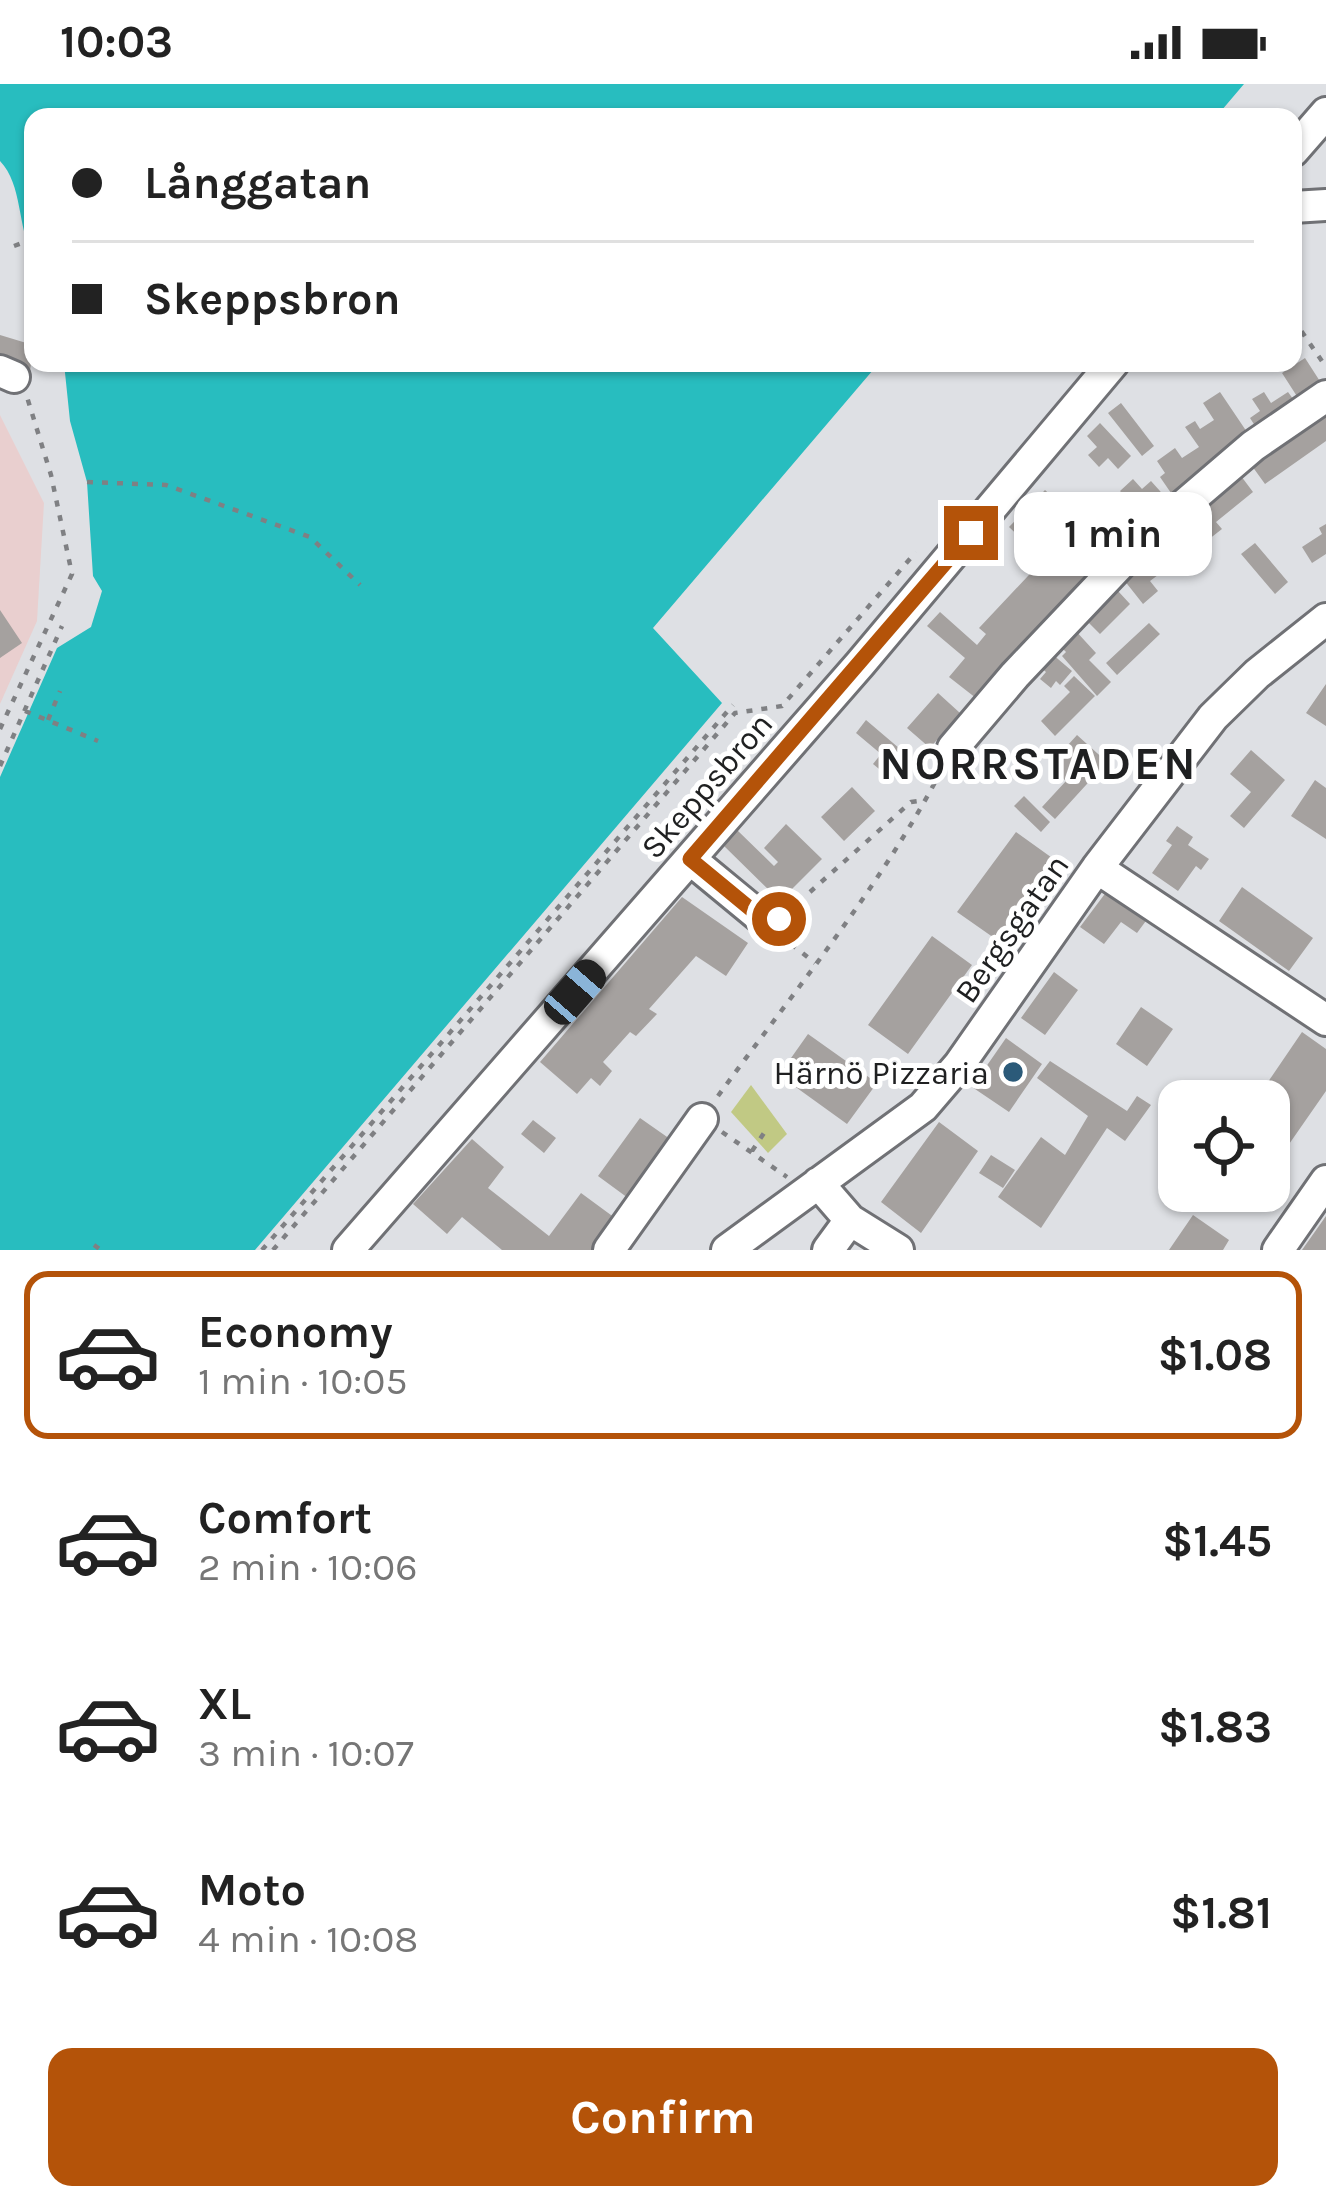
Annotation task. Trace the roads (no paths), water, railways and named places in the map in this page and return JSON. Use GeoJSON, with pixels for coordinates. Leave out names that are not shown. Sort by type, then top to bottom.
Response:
{"type":"FeatureCollection","features":[{"type":"Feature","properties":{"kind":"street"},"geometry":{"type":"LineString","coordinates":[[1302,141],[1326,113]]}},
{"type":"Feature","properties":{"kind":"street","name":"Skeppsbron"},"geometry":{"type":"LineString","coordinates":[[348,1250],[860,664],[1105,372]]}},
{"type":"Feature","properties":{"kind":"street"},"geometry":{"type":"LineString","coordinates":[[952,748],[1143,540],[1253,446],[1326,396]]}},
{"type":"Feature","properties":{"kind":"street","name":"Bergsgatan"},"geometry":{"type":"LineString","coordinates":[[727,1250],[922,1107],[959,1065],[1097,868],[1213,718],[1257,674],[1326,619]]}},
{"type":"Feature","properties":{"kind":"street"},"geometry":{"type":"LineString","coordinates":[[690,859],[764,920],[784,922]]}},
{"type":"Feature","properties":{"kind":"street"},"geometry":{"type":"LineString","coordinates":[[1097,868],[1326,1020]]}},
{"type":"Feature","properties":{"kind":"street"},"geometry":{"type":"LineString","coordinates":[[609,1250],[701,1119]]}},
{"type":"Feature","properties":{"kind":"street"},"geometry":{"type":"LineString","coordinates":[[1278,1250],[1326,1180]]}},
{"type":"Feature","properties":{"kind":"street"},"geometry":{"type":"LineString","coordinates":[[818,1183],[850,1220],[898,1250]]}},
{"type":"Feature","properties":{"kind":"street"},"geometry":{"type":"LineString","coordinates":[[828,1250],[850,1220]]}},
{"type":"Feature","properties":{"kind":"water"},"geometry":{"type":"Polygon","coordinates":[[[0,84],[1244,84],[1224,108],[24,108],[24,232],[13,182],[0,161],[0,84]]]}},
{"type":"Feature","properties":{"kind":"water"},"geometry":{"type":"Polygon","coordinates":[[[65,372],[871,372],[653,628],[722,703],[255,1250],[0,1250],[0,777],[57,648],[91,627],[102,591],[93,576],[87,482],[70,421],[65,372]]]}},
{"type":"Feature","properties":{"kind":"place","name":"Härnö Pizzaria"},"geometry":{"type":"Point","coordinates":[1013,1072]}},
{"type":"Feature","properties":{"kind":"district","name":"NORRSTADEN"},"geometry":{"type":"Point","coordinates":[1039,763]}}]}
